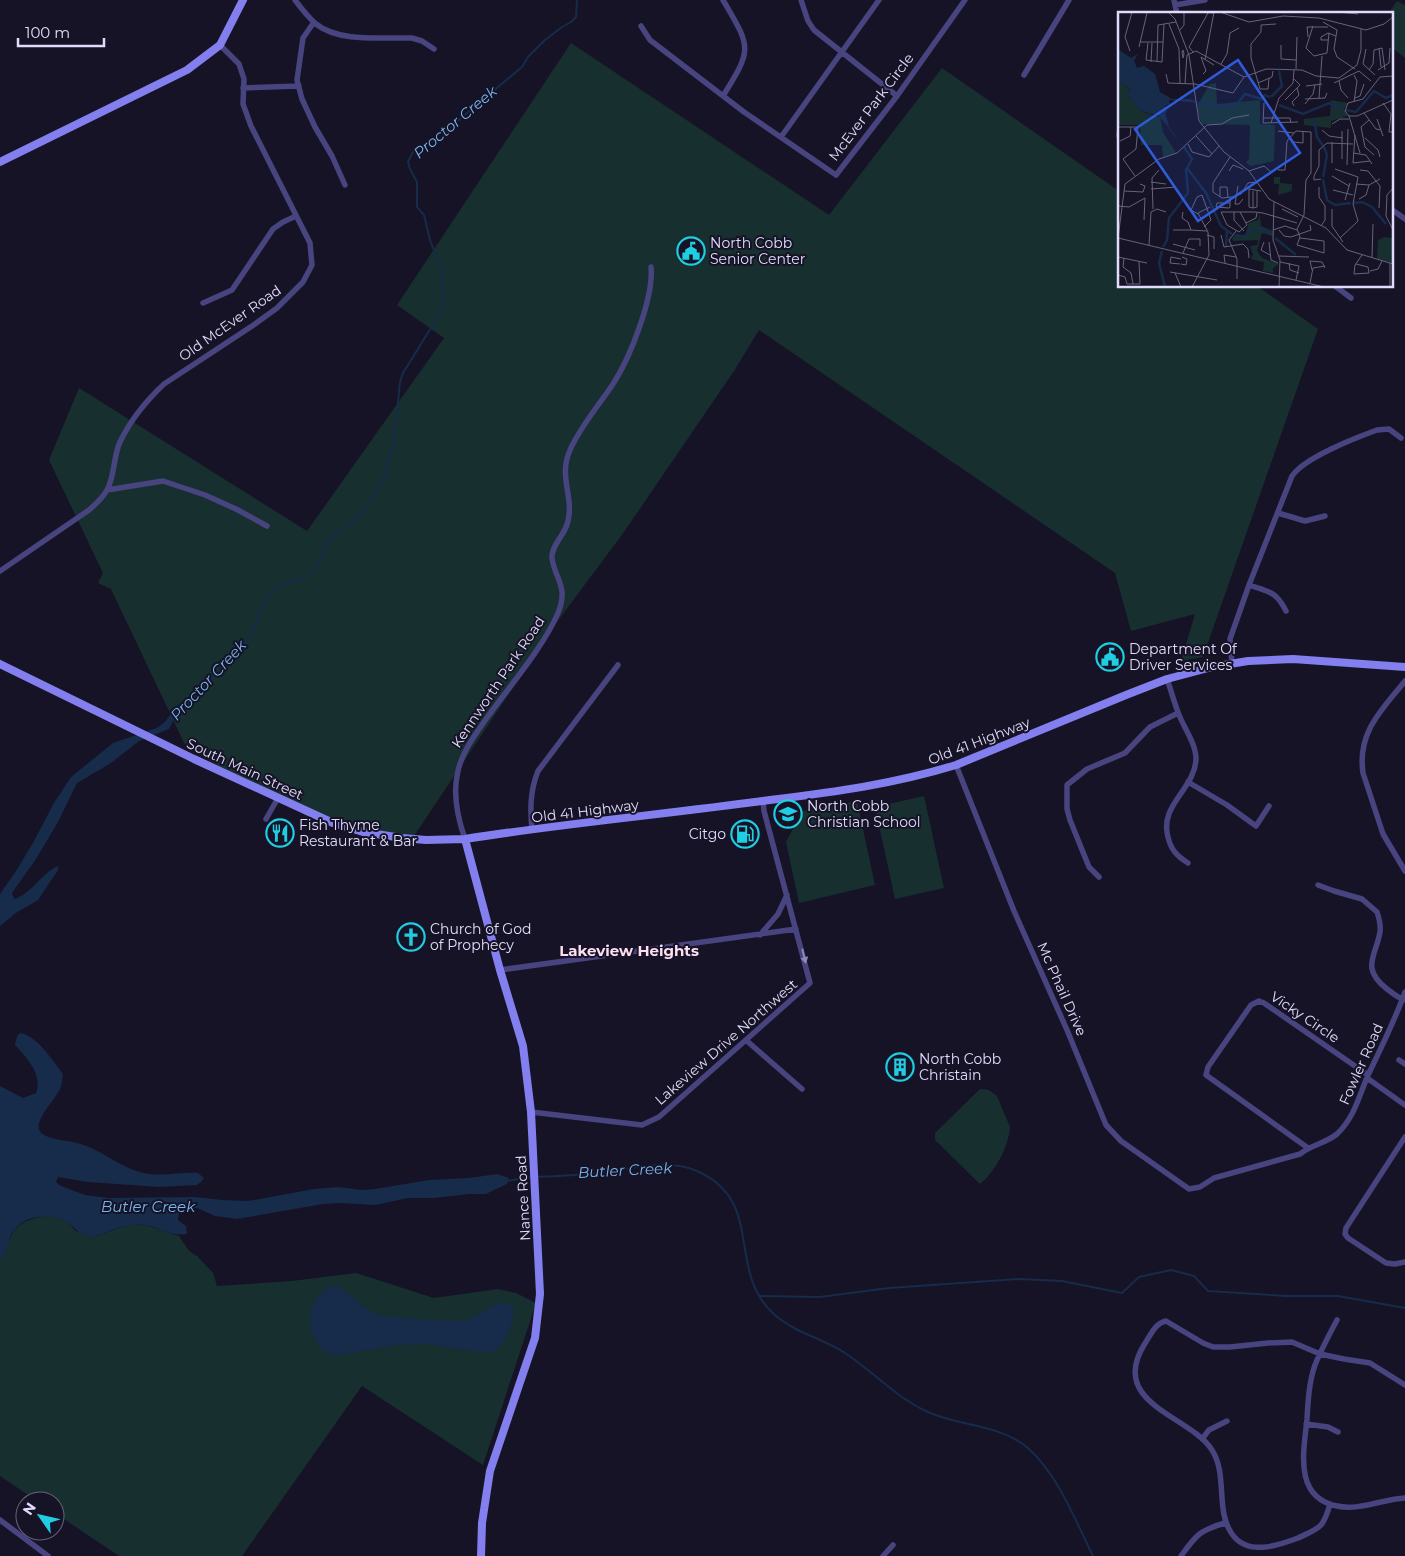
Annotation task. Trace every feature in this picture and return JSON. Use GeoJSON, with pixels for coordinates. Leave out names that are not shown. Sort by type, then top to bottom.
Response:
{"type":"FeatureCollection","features":[{"type":"Feature","properties":{"kind":"main road"},"geometry":{"type":"LineString","coordinates":[[0,162],[187,70],[220,45],[243,0]]}},
{"type":"Feature","properties":{"kind":"main road","name":"Old 41 Highway"},"geometry":{"type":"LineString","coordinates":[[465,839],[763,801],[886,784],[922,776],[956,765],[1167,679],[1232,664],[1293,659],[1405,667]]}},
{"type":"Feature","properties":{"kind":"main road","name":"South Main Street"},"geometry":{"type":"LineString","coordinates":[[0,664],[333,823],[362,832],[426,840],[465,839]]}},
{"type":"Feature","properties":{"kind":"main road","name":"Nance Road"},"geometry":{"type":"LineString","coordinates":[[465,839],[500,970],[524,1046],[531,1112],[540,1294],[538,1316],[529,1359],[490,1471],[482,1523],[481,1556]]}},
{"type":"Feature","properties":{"kind":"street"},"geometry":{"type":"LineString","coordinates":[[295,0],[314,22],[340,36],[412,38],[422,41],[434,50]]}},
{"type":"Feature","properties":{"kind":"street"},"geometry":{"type":"LineString","coordinates":[[723,0],[741,32],[746,47],[740,68],[723,96]]}},
{"type":"Feature","properties":{"kind":"street"},"geometry":{"type":"LineString","coordinates":[[801,0],[808,21],[814,30],[897,96]]}},
{"type":"Feature","properties":{"kind":"street"},"geometry":{"type":"LineString","coordinates":[[781,137],[879,0]]}},
{"type":"Feature","properties":{"kind":"street","name":"McEver Park Circle"},"geometry":{"type":"LineString","coordinates":[[641,26],[650,40],[723,96],[836,175],[897,96],[965,0]]}},
{"type":"Feature","properties":{"kind":"street"},"geometry":{"type":"LineString","coordinates":[[1024,75],[1069,0]]}},
{"type":"Feature","properties":{"kind":"street"},"geometry":{"type":"LineString","coordinates":[[1174,3],[1205,0]]}},
{"type":"Feature","properties":{"kind":"street"},"geometry":{"type":"LineString","coordinates":[[314,22],[303,38],[297,74],[299,86],[302,99],[315,127],[346,185]]}},
{"type":"Feature","properties":{"kind":"street","name":"Old McEver Road"},"geometry":{"type":"LineString","coordinates":[[0,571],[89,510],[100,500],[110,483],[115,455],[120,442],[130,425],[155,392],[277,308],[303,282],[312,265],[310,243],[243,104],[244,79],[239,64],[220,45]]}},
{"type":"Feature","properties":{"kind":"street"},"geometry":{"type":"LineString","coordinates":[[243,88],[299,86]]}},
{"type":"Feature","properties":{"kind":"street"},"geometry":{"type":"LineString","coordinates":[[1392,210],[1405,219]]}},
{"type":"Feature","properties":{"kind":"street"},"geometry":{"type":"LineString","coordinates":[[203,303],[232,290],[273,229],[282,222],[296,216]]}},
{"type":"Feature","properties":{"kind":"street","name":"Kennworth Park Road"},"geometry":{"type":"LineString","coordinates":[[465,839],[456,804],[457,774],[460,763],[470,742],[540,644],[559,610],[562,586],[552,558],[553,551],[567,527],[569,516],[564,476],[566,460],[573,443],[626,361],[647,302],[652,275],[651,266]]}},
{"type":"Feature","properties":{"kind":"street"},"geometry":{"type":"LineString","coordinates":[[1338,288],[1351,298]]}},
{"type":"Feature","properties":{"kind":"street"},"geometry":{"type":"LineString","coordinates":[[1232,664],[1230,639],[1249,584],[1292,476],[1304,463],[1377,430],[1389,429],[1401,438]]}},
{"type":"Feature","properties":{"kind":"street"},"geometry":{"type":"LineString","coordinates":[[107,490],[163,481],[205,495],[267,526]]}},
{"type":"Feature","properties":{"kind":"street"},"geometry":{"type":"LineString","coordinates":[[1278,513],[1305,521],[1325,516]]}},
{"type":"Feature","properties":{"kind":"street"},"geometry":{"type":"LineString","coordinates":[[1249,584],[1275,595],[1280,599],[1286,611]]}},
{"type":"Feature","properties":{"kind":"street"},"geometry":{"type":"LineString","coordinates":[[532,830],[530,804],[532,784],[538,771],[618,665]]}},
{"type":"Feature","properties":{"kind":"street"},"geometry":{"type":"LineString","coordinates":[[1167,679],[1178,713],[1196,757],[1194,770],[1172,806],[1166,825],[1172,848],[1176,854],[1188,863]]}},
{"type":"Feature","properties":{"kind":"street"},"geometry":{"type":"LineString","coordinates":[[1405,681],[1370,726],[1364,742],[1362,762],[1363,773],[1383,834],[1405,870]]}},
{"type":"Feature","properties":{"kind":"street"},"geometry":{"type":"LineString","coordinates":[[1099,877],[1089,867],[1070,820],[1067,809],[1068,785],[1087,769],[1125,753],[1150,727],[1178,713]]}},
{"type":"Feature","properties":{"kind":"street","name":"Mc Phail Drive"},"geometry":{"type":"LineString","coordinates":[[956,765],[1014,911],[1067,1030],[1106,1125],[1121,1141],[1189,1189]]}},
{"type":"Feature","properties":{"kind":"street"},"geometry":{"type":"LineString","coordinates":[[1188,782],[1227,805],[1256,826],[1269,806]]}},
{"type":"Feature","properties":{"kind":"street"},"geometry":{"type":"LineString","coordinates":[[266,819],[278,798]]}},
{"type":"Feature","properties":{"kind":"street","name":"Lakeview Drive Northwest"},"geometry":{"type":"LineString","coordinates":[[531,1112],[642,1125],[659,1117],[810,984],[764,811],[763,801]]}},
{"type":"Feature","properties":{"kind":"street"},"geometry":{"type":"LineString","coordinates":[[1318,885],[1362,899],[1378,912],[1380,932],[1372,957],[1372,968],[1376,978],[1386,989],[1404,1001]]}},
{"type":"Feature","properties":{"kind":"street"},"geometry":{"type":"LineString","coordinates":[[760,935],[778,914],[787,894]]}},
{"type":"Feature","properties":{"kind":"street"},"geometry":{"type":"LineString","coordinates":[[500,970],[796,929]]}},
{"type":"Feature","properties":{"kind":"street","name":"Fowler Road"},"geometry":{"type":"LineString","coordinates":[[1189,1189],[1200,1188],[1214,1178],[1300,1154],[1336,1134],[1350,1119],[1368,1076],[1404,1001],[1405,992]]}},
{"type":"Feature","properties":{"kind":"street","name":"Vicky Circle"},"geometry":{"type":"LineString","coordinates":[[1308,1148],[1206,1074],[1208,1067],[1252,1005],[1259,1001],[1264,1003],[1368,1076]]}},
{"type":"Feature","properties":{"kind":"street"},"geometry":{"type":"LineString","coordinates":[[747,1041],[802,1089]]}},
{"type":"Feature","properties":{"kind":"street"},"geometry":{"type":"LineString","coordinates":[[1399,1060],[1405,1064]]}},
{"type":"Feature","properties":{"kind":"street"},"geometry":{"type":"LineString","coordinates":[[1368,1076],[1405,1105]]}},
{"type":"Feature","properties":{"kind":"street"},"geometry":{"type":"LineString","coordinates":[[1405,1137],[1346,1228],[1346,1234],[1348,1238],[1386,1264],[1405,1262]]}},
{"type":"Feature","properties":{"kind":"street"},"geometry":{"type":"LineString","coordinates":[[1337,1320],[1314,1367],[1310,1387],[1303,1456],[1305,1476],[1313,1493],[1330,1504],[1346,1507],[1359,1506],[1405,1498]]}},
{"type":"Feature","properties":{"kind":"street"},"geometry":{"type":"LineString","coordinates":[[1330,1504],[1322,1524],[1293,1540],[1267,1548],[1251,1547],[1241,1543],[1233,1536],[1225,1523],[1219,1469],[1212,1450],[1202,1439],[1153,1404],[1140,1388],[1136,1371],[1139,1353],[1153,1331],[1161,1322],[1166,1321],[1203,1344],[1213,1347],[1296,1343],[1320,1354],[1344,1360],[1370,1363],[1405,1385]]}},
{"type":"Feature","properties":{"kind":"street"},"geometry":{"type":"LineString","coordinates":[[1202,1439],[1212,1428],[1227,1421]]}},
{"type":"Feature","properties":{"kind":"street"},"geometry":{"type":"LineString","coordinates":[[1306,1424],[1328,1427],[1338,1432]]}},
{"type":"Feature","properties":{"kind":"street"},"geometry":{"type":"LineString","coordinates":[[0,1520],[48,1556]]}},
{"type":"Feature","properties":{"kind":"street"},"geometry":{"type":"LineString","coordinates":[[1181,1556],[1200,1532],[1225,1523]]}},
{"type":"Feature","properties":{"kind":"street"},"geometry":{"type":"LineString","coordinates":[[882,1556],[893,1545]]}},
{"type":"Feature","properties":{"kind":"green space"},"geometry":{"type":"Polygon","coordinates":[[[1397,1],[1405,5],[1405,58],[1392,48],[1392,12],[1389,12],[1397,1]]]}},
{"type":"Feature","properties":{"kind":"green space"},"geometry":{"type":"Polygon","coordinates":[[[571,43],[829,215],[942,68],[1118,190],[1118,288],[1260,288],[1318,329],[1203,657],[1181,661],[1195,614],[1131,631],[1115,573],[759,330],[734,371],[624,532],[557,622],[414,836],[362,833],[263,791],[186,747],[111,589],[98,583],[103,573],[49,460],[79,388],[307,531],[444,338],[397,305],[571,43]]]}},
{"type":"Feature","properties":{"kind":"green space"},"geometry":{"type":"Polygon","coordinates":[[[924,796],[944,888],[895,899],[875,807],[924,796]]]}},
{"type":"Feature","properties":{"kind":"green space"},"geometry":{"type":"Polygon","coordinates":[[[857,801],[875,885],[799,903],[786,842],[802,811],[857,801]]]}},
{"type":"Feature","properties":{"kind":"green space"},"geometry":{"type":"Polygon","coordinates":[[[980,1089],[989,1090],[997,1096],[1010,1127],[1007,1142],[1000,1158],[991,1173],[980,1184],[935,1140],[935,1133],[980,1089]]]}},
{"type":"Feature","properties":{"kind":"green space"},"geometry":{"type":"Polygon","coordinates":[[[44,1216],[56,1217],[67,1222],[76,1231],[93,1237],[130,1224],[146,1225],[179,1236],[189,1251],[197,1256],[213,1273],[217,1286],[292,1281],[356,1273],[434,1298],[498,1289],[516,1293],[536,1303],[483,1465],[362,1386],[242,1556],[119,1556],[65,1520],[65,1491],[22,1491],[0,1476],[0,1259],[3,1258],[15,1229],[33,1219],[44,1216]]]}},
{"type":"Feature","properties":{"kind":"water"},"geometry":{"type":"Polygon","coordinates":[[[178,703],[182,704],[169,729],[139,741],[111,763],[77,783],[58,822],[36,859],[12,893],[14,899],[26,893],[52,869],[58,866],[58,870],[38,900],[16,913],[0,926],[0,894],[16,871],[54,803],[71,777],[113,743],[157,728],[165,722],[178,703]]]}},
{"type":"Feature","properties":{"kind":"water"},"geometry":{"type":"Polygon","coordinates":[[[20,1033],[27,1035],[39,1044],[63,1074],[62,1084],[58,1093],[40,1120],[39,1129],[41,1133],[56,1139],[86,1146],[135,1171],[157,1175],[198,1173],[204,1178],[197,1185],[159,1187],[88,1182],[58,1177],[56,1182],[61,1186],[85,1195],[108,1198],[195,1197],[248,1201],[314,1189],[338,1187],[362,1190],[375,1189],[429,1180],[469,1178],[497,1174],[509,1178],[507,1184],[486,1194],[408,1198],[375,1205],[323,1204],[237,1219],[215,1216],[197,1208],[186,1208],[179,1213],[178,1220],[186,1226],[187,1234],[182,1235],[139,1224],[119,1228],[93,1237],[81,1233],[69,1224],[54,1217],[32,1218],[15,1229],[11,1235],[5,1255],[0,1259],[0,1086],[23,1098],[36,1093],[38,1086],[33,1067],[15,1045],[17,1036],[20,1033]]]}},
{"type":"Feature","properties":{"kind":"water"},"geometry":{"type":"Polygon","coordinates":[[[329,1287],[341,1287],[364,1307],[378,1315],[429,1320],[466,1321],[498,1303],[511,1305],[514,1309],[512,1322],[505,1340],[496,1350],[490,1353],[424,1344],[396,1345],[339,1355],[331,1354],[318,1344],[311,1329],[310,1321],[313,1304],[320,1294],[329,1287]]]}},
{"type":"Feature","properties":{"kind":"waterway","name":"Proctor Creek"},"geometry":{"type":"LineString","coordinates":[[180,706],[220,671],[250,639],[262,607],[271,592],[277,586],[302,579],[313,572],[329,540],[356,518],[373,498],[385,475],[394,442],[400,382],[403,373],[439,315],[444,298],[442,272],[430,240],[424,215],[417,207],[417,182],[408,162],[413,152],[449,128],[522,67],[528,57],[545,40],[571,22],[576,17],[577,0]]}},
{"type":"Feature","properties":{"kind":"waterway","name":"Butler Creek"},"geometry":{"type":"LineString","coordinates":[[536,1177],[600,1173],[649,1166],[673,1165],[697,1171],[718,1184],[732,1201],[739,1219],[752,1279],[761,1298],[776,1316],[792,1327],[845,1353],[916,1406],[941,1417],[993,1430],[1018,1441],[1029,1449],[1058,1485],[1093,1556]]}},
{"type":"Feature","properties":{"kind":"waterway","name":"Butler Creek"},"geometry":{"type":"LineString","coordinates":[[506,1181],[531,1177]]}},
{"type":"Feature","properties":{"kind":"waterway"},"geometry":{"type":"LineString","coordinates":[[760,1296],[820,1297],[889,1288],[1019,1279],[1062,1281],[1122,1293],[1139,1277],[1171,1270],[1194,1276],[1208,1291],[1286,1296],[1338,1296],[1405,1308]]}},
{"type":"Feature","properties":{"kind":"place","name":"North Cobb Senior Center"},"geometry":{"type":"Point","coordinates":[691,251]}},
{"type":"Feature","properties":{"kind":"place","name":"Department Of Driver Services"},"geometry":{"type":"Point","coordinates":[1110,657]}},
{"type":"Feature","properties":{"kind":"place","name":"North Cobb Christian School"},"geometry":{"type":"Point","coordinates":[788,814]}},
{"type":"Feature","properties":{"kind":"place","name":"Fish Thyme Restaurant & Bar"},"geometry":{"type":"Point","coordinates":[280,833]}},
{"type":"Feature","properties":{"kind":"place","name":"Citgo"},"geometry":{"type":"Point","coordinates":[745,834]}},
{"type":"Feature","properties":{"kind":"place","name":"Church of God of Prophecy"},"geometry":{"type":"Point","coordinates":[411,937]}},
{"type":"Feature","properties":{"kind":"place","name":"North Cobb Christain"},"geometry":{"type":"Point","coordinates":[900,1067]}},
{"type":"Feature","properties":{"kind":"district","name":"Lakeview Heights"},"geometry":{"type":"Point","coordinates":[629,950]}}]}
